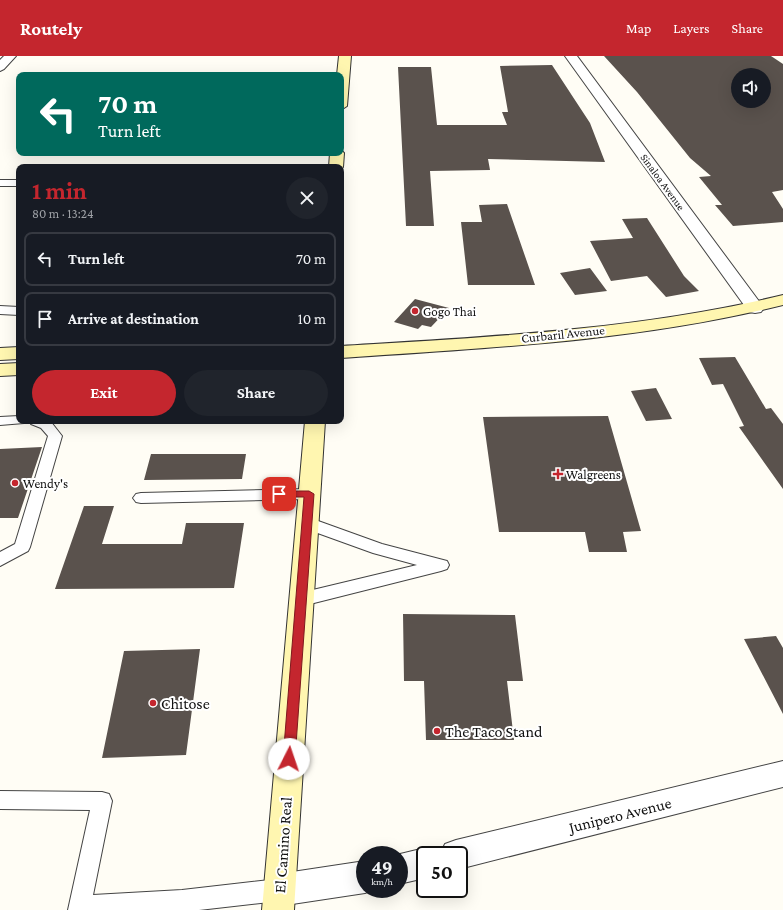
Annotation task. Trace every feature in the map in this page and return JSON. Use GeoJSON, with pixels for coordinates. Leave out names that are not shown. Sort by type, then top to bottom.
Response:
{"type":"FeatureCollection","features":[{"type":"Feature","properties":{"kind":"main road"},"geometry":{"type":"LineString","coordinates":[[344,72],[345,56]]}},
{"type":"Feature","properties":{"kind":"main road","name":"Curbaril Avenue"},"geometry":{"type":"LineString","coordinates":[[344,352],[506,340],[677,322],[755,308],[783,300]]}},
{"type":"Feature","properties":{"kind":"main road"},"geometry":{"type":"LineString","coordinates":[[0,354],[16,353]]}},
{"type":"Feature","properties":{"kind":"main road"},"geometry":{"type":"LineString","coordinates":[[0,370],[16,369]]}},
{"type":"Feature","properties":{"kind":"main road","name":"El Camino Real"},"geometry":{"type":"LineString","coordinates":[[278,900],[315,424]]}},
{"type":"Feature","properties":{"kind":"street"},"geometry":{"type":"LineString","coordinates":[[0,68],[10,56]]}},
{"type":"Feature","properties":{"kind":"street","name":"Sinaloa Avenue"},"geometry":{"type":"LineString","coordinates":[[571,56],[755,308]]}},
{"type":"Feature","properties":{"kind":"street","name":"Junipero Avenue"},"geometry":{"type":"LineString","coordinates":[[468,852],[783,774]]}},
{"type":"Feature","properties":{"kind":"street"},"geometry":{"type":"LineString","coordinates":[[278,900],[356,879]]}},
{"type":"Feature","properties":{"kind":"lane"},"geometry":{"type":"LineString","coordinates":[[0,183],[16,183]]}},
{"type":"Feature","properties":{"kind":"lane"},"geometry":{"type":"LineString","coordinates":[[0,310],[16,311]]}},
{"type":"Feature","properties":{"kind":"lane"},"geometry":{"type":"LineString","coordinates":[[0,421],[16,420]]}},
{"type":"Feature","properties":{"kind":"lane"},"geometry":{"type":"LineString","coordinates":[[0,560],[22,547],[55,436],[44,424]]}},
{"type":"Feature","properties":{"kind":"lane"},"geometry":{"type":"LineString","coordinates":[[141,498],[309,494]]}},
{"type":"Feature","properties":{"kind":"lane"},"geometry":{"type":"LineString","coordinates":[[302,599],[441,565],[379,549],[307,523]]}},
{"type":"Feature","properties":{"kind":"lane"},"geometry":{"type":"LineString","coordinates":[[0,800],[102,801],[79,909],[182,901],[278,900]]}},
{"type":"Feature","properties":{"kind":"building"},"geometry":{"type":"Polygon","coordinates":[[[604,56],[771,56],[783,64],[783,190],[772,192],[783,209],[783,222],[733,226],[715,205],[722,205],[699,177],[711,176],[690,158],[637,92],[604,56]]]}},
{"type":"Feature","properties":{"kind":"building"},"geometry":{"type":"Polygon","coordinates":[[[552,65],[590,123],[605,162],[488,159],[490,170],[430,171],[434,226],[406,226],[398,67],[431,67],[437,125],[507,125],[502,112],[508,112],[500,66],[552,65]]]}},
{"type":"Feature","properties":{"kind":"building"},"geometry":{"type":"Polygon","coordinates":[[[507,204],[535,285],[468,285],[461,222],[482,222],[479,205],[507,204]]]}},
{"type":"Feature","properties":{"kind":"building"},"geometry":{"type":"Polygon","coordinates":[[[647,218],[684,276],[699,291],[666,297],[647,276],[611,281],[590,241],[633,238],[622,219],[647,218]]]}},
{"type":"Feature","properties":{"kind":"building"},"geometry":{"type":"Polygon","coordinates":[[[590,268],[607,291],[575,295],[560,273],[590,268]]]}},
{"type":"Feature","properties":{"kind":"building","name":"Gogo Thai"},"geometry":{"type":"Polygon","coordinates":[[[415,299],[449,308],[431,327],[422,325],[418,329],[394,322],[415,299]]]}},
{"type":"Feature","properties":{"kind":"building"},"geometry":{"type":"Polygon","coordinates":[[[735,357],[766,409],[771,408],[783,424],[783,489],[739,427],[744,426],[723,384],[712,385],[699,358],[735,357]]]}},
{"type":"Feature","properties":{"kind":"building"},"geometry":{"type":"Polygon","coordinates":[[[656,388],[672,419],[646,421],[631,391],[656,388]]]}},
{"type":"Feature","properties":{"kind":"building","name":"Walgreens"},"geometry":{"type":"Polygon","coordinates":[[[608,416],[641,531],[623,532],[627,552],[589,552],[585,532],[499,532],[483,417],[608,416]]]}},
{"type":"Feature","properties":{"kind":"building","name":"Wendy's"},"geometry":{"type":"Polygon","coordinates":[[[42,447],[18,518],[0,518],[0,449],[42,447]]]}},
{"type":"Feature","properties":{"kind":"building"},"geometry":{"type":"Polygon","coordinates":[[[151,454],[246,454],[242,479],[144,480],[151,454]]]}},
{"type":"Feature","properties":{"kind":"building"},"geometry":{"type":"Polygon","coordinates":[[[84,506],[114,506],[102,544],[182,544],[186,523],[244,523],[234,588],[55,589],[84,506]]]}},
{"type":"Feature","properties":{"kind":"building"},"geometry":{"type":"Polygon","coordinates":[[[403,614],[515,615],[523,681],[507,681],[514,740],[426,740],[424,681],[404,681],[403,614]]]}},
{"type":"Feature","properties":{"kind":"building"},"geometry":{"type":"Polygon","coordinates":[[[776,636],[783,648],[783,714],[744,639],[776,636]]]}},
{"type":"Feature","properties":{"kind":"building","name":"Chitose"},"geometry":{"type":"Polygon","coordinates":[[[200,649],[186,755],[102,758],[124,651],[200,649]]]}},
{"type":"Feature","properties":{"kind":"place","name":"Gogo Thai"},"geometry":{"type":"Point","coordinates":[415,311]}},
{"type":"Feature","properties":{"kind":"place","name":"Walgreens"},"geometry":{"type":"Point","coordinates":[558,474]}},
{"type":"Feature","properties":{"kind":"place","name":"Wendy's"},"geometry":{"type":"Point","coordinates":[15,483]}},
{"type":"Feature","properties":{"kind":"place","name":"Chitose"},"geometry":{"type":"Point","coordinates":[153,703]}},
{"type":"Feature","properties":{"kind":"place","name":"The Taco Stand"},"geometry":{"type":"Point","coordinates":[437,731]}},
{"type":"Feature","properties":{"kind":"route"},"geometry":{"type":"LineString","coordinates":[[279,494],[309,494],[289,759]]}}]}
